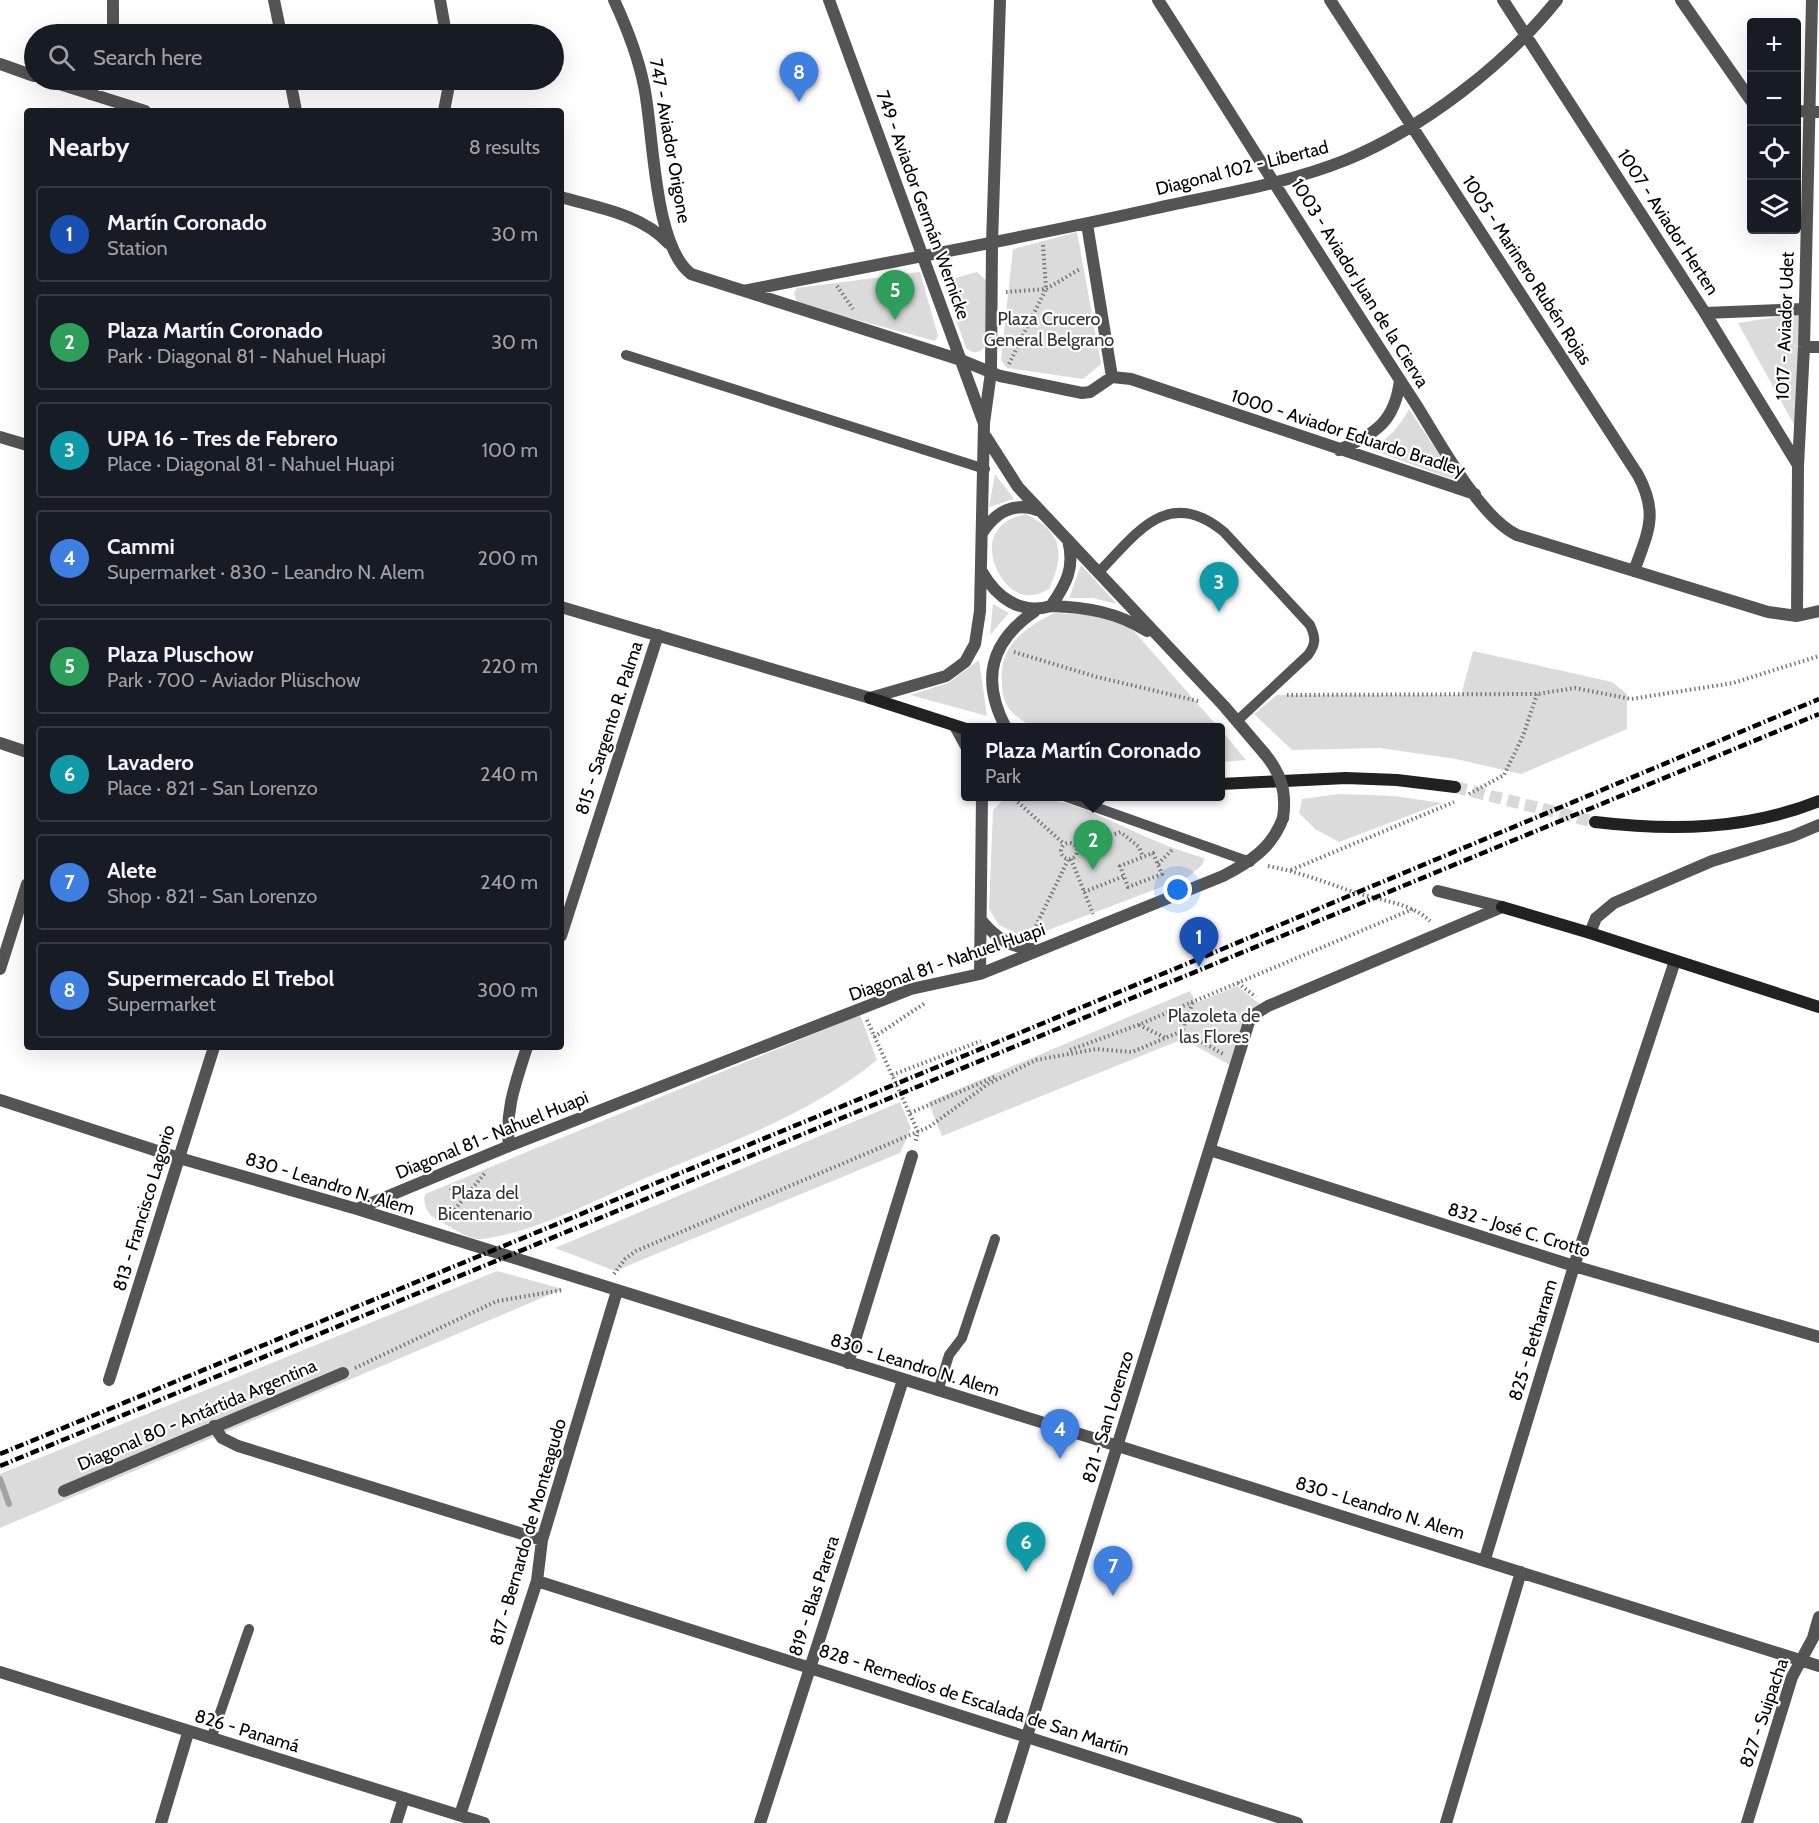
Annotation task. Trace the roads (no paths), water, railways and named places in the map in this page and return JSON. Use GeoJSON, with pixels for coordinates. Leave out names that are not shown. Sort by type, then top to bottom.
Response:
{"type":"FeatureCollection","features":[{"type":"Feature","properties":{"kind":"main road"},"geometry":{"type":"LineString","coordinates":[[870,698],[960,728]]}},
{"type":"Feature","properties":{"kind":"main road"},"geometry":{"type":"LineString","coordinates":[[1225,784],[1346,778],[1397,780],[1455,787]]}},
{"type":"Feature","properties":{"kind":"main road"},"geometry":{"type":"LineString","coordinates":[[1595,822],[1667,828],[1724,825],[1769,818],[1819,801]]}},
{"type":"Feature","properties":{"kind":"main road"},"geometry":{"type":"LineString","coordinates":[[1502,908],[1590,933],[1819,1007]]}},
{"type":"Feature","properties":{"kind":"street"},"geometry":{"type":"LineString","coordinates":[[113,0],[113,24]]}},
{"type":"Feature","properties":{"kind":"street"},"geometry":{"type":"LineString","coordinates":[[274,0],[279,24]]}},
{"type":"Feature","properties":{"kind":"street"},"geometry":{"type":"LineString","coordinates":[[440,0],[444,24]]}},
{"type":"Feature","properties":{"kind":"street","name":"747 - Aviador Origone"},"geometry":{"type":"LineString","coordinates":[[614,0],[627,26],[645,88],[662,213],[671,246],[683,268],[701,279],[743,291]]}},
{"type":"Feature","properties":{"kind":"street","name":"749 - Aviador Germán Wernicke"},"geometry":{"type":"LineString","coordinates":[[829,0],[984,423]]}},
{"type":"Feature","properties":{"kind":"street"},"geometry":{"type":"LineString","coordinates":[[564,609],[870,698],[946,676],[965,662],[975,644],[979,625],[982,571],[986,436],[984,423],[991,372],[992,243],[1000,0]]}},
{"type":"Feature","properties":{"kind":"street","name":"1003 - Aviador Juan de la Cierva"},"geometry":{"type":"LineString","coordinates":[[1158,0],[1475,494]]}},
{"type":"Feature","properties":{"kind":"street","name":"1005 - Marinero Rubén Rojas"},"geometry":{"type":"LineString","coordinates":[[1330,0],[1645,488],[1651,524],[1634,571]]}},
{"type":"Feature","properties":{"kind":"street","name":"1007 - Aviador Herten"},"geometry":{"type":"LineString","coordinates":[[1503,0],[1705,313],[1798,466]]}},
{"type":"Feature","properties":{"kind":"street","name":"Diagonal 102 - Libertad"},"geometry":{"type":"LineString","coordinates":[[743,291],[1087,224],[1275,182],[1345,160],[1411,126],[1482,74],[1525,35],[1557,0]]}},
{"type":"Feature","properties":{"kind":"street"},"geometry":{"type":"LineString","coordinates":[[1681,0],[1747,98]]}},
{"type":"Feature","properties":{"kind":"street","name":"1017 - Aviador Udet"},"geometry":{"type":"LineString","coordinates":[[1797,616],[1798,466],[1804,347],[1812,0]]}},
{"type":"Feature","properties":{"kind":"street"},"geometry":{"type":"LineString","coordinates":[[0,64],[24,72]]}},
{"type":"Feature","properties":{"kind":"street"},"geometry":{"type":"LineString","coordinates":[[78,90],[135,108]]}},
{"type":"Feature","properties":{"kind":"street"},"geometry":{"type":"LineString","coordinates":[[90,94],[92,90]]}},
{"type":"Feature","properties":{"kind":"street"},"geometry":{"type":"LineString","coordinates":[[292,90],[295,108]]}},
{"type":"Feature","properties":{"kind":"street"},"geometry":{"type":"LineString","coordinates":[[445,108],[448,90]]}},
{"type":"Feature","properties":{"kind":"street"},"geometry":{"type":"LineString","coordinates":[[564,198],[651,226],[671,246]]}},
{"type":"Feature","properties":{"kind":"street"},"geometry":{"type":"LineString","coordinates":[[743,291],[961,360],[1009,378],[1082,393],[1090,392],[1112,377],[1087,224]]}},
{"type":"Feature","properties":{"kind":"street"},"geometry":{"type":"LineString","coordinates":[[1705,313],[1804,309]]}},
{"type":"Feature","properties":{"kind":"street"},"geometry":{"type":"LineString","coordinates":[[1804,347],[1819,347]]}},
{"type":"Feature","properties":{"kind":"street","name":"1000 - Aviador Eduardo Bradley"},"geometry":{"type":"LineString","coordinates":[[1112,377],[1131,379],[1475,494],[1507,530],[1768,612],[1797,616],[1819,611]]}},
{"type":"Feature","properties":{"kind":"street"},"geometry":{"type":"LineString","coordinates":[[1340,450],[1367,437],[1386,420],[1398,399],[1400,380]]}},
{"type":"Feature","properties":{"kind":"street"},"geometry":{"type":"LineString","coordinates":[[0,436],[24,444]]}},
{"type":"Feature","properties":{"kind":"street"},"geometry":{"type":"LineString","coordinates":[[986,436],[1009,476],[1068,540],[1072,564],[1069,576],[1051,606],[1035,611],[1019,622],[999,648],[992,680],[994,698],[1004,723]]}},
{"type":"Feature","properties":{"kind":"street"},"geometry":{"type":"LineString","coordinates":[[982,534],[997,514],[1005,510],[1019,506],[1041,511]]}},
{"type":"Feature","properties":{"kind":"street","name":"Diagonal 81 - Nahuel Huapi"},"geometry":{"type":"LineString","coordinates":[[357,1209],[509,1146],[911,989],[980,974],[1099,928],[1250,862],[1266,848],[1279,831],[1283,818],[1284,790],[1277,770],[1224,706],[1068,540]]}},
{"type":"Feature","properties":{"kind":"street"},"geometry":{"type":"LineString","coordinates":[[982,571],[990,586],[1000,595],[1035,611]]}},
{"type":"Feature","properties":{"kind":"street","name":"Diagonal 81 - Nahuel Huapi"},"geometry":{"type":"LineString","coordinates":[[1051,606],[1079,606],[1118,615],[1160,639]]}},
{"type":"Feature","properties":{"kind":"street","name":"815 - Sargento R. Palma"},"geometry":{"type":"LineString","coordinates":[[564,917],[658,635]]}},
{"type":"Feature","properties":{"kind":"street"},"geometry":{"type":"LineString","coordinates":[[0,743],[24,751]]}},
{"type":"Feature","properties":{"kind":"street"},"geometry":{"type":"LineString","coordinates":[[980,974],[985,801]]}},
{"type":"Feature","properties":{"kind":"street"},"geometry":{"type":"LineString","coordinates":[[1590,933],[1596,918],[1614,903],[1712,861],[1793,836],[1819,825]]}},
{"type":"Feature","properties":{"kind":"street"},"geometry":{"type":"LineString","coordinates":[[1438,891],[1502,908]]}},
{"type":"Feature","properties":{"kind":"street"},"geometry":{"type":"LineString","coordinates":[[0,969],[24,893]]}},
{"type":"Feature","properties":{"kind":"street","name":"821 - San Lorenzo"},"geometry":{"type":"LineString","coordinates":[[1000,1823],[1249,1022],[1268,1006],[1502,908]]}},
{"type":"Feature","properties":{"kind":"street"},"geometry":{"type":"LineString","coordinates":[[981,920],[993,934],[1008,944],[1025,949],[1043,948]]}},
{"type":"Feature","properties":{"kind":"street","name":"825 - Betharram"},"geometry":{"type":"LineString","coordinates":[[1485,1559],[1574,1266],[1675,961]]}},
{"type":"Feature","properties":{"kind":"street","name":"813 - Francisco Lagorio"},"geometry":{"type":"LineString","coordinates":[[109,1380],[213,1050]]}},
{"type":"Feature","properties":{"kind":"street"},"geometry":{"type":"LineString","coordinates":[[509,1146],[506,1123],[508,1108],[526,1050]]}},
{"type":"Feature","properties":{"kind":"street","name":"830 - Leandro N. Alem"},"geometry":{"type":"LineString","coordinates":[[0,1100],[180,1158],[357,1209],[1485,1559],[1819,1666]]}},
{"type":"Feature","properties":{"kind":"street","name":"832 - José C. Crotto"},"geometry":{"type":"LineString","coordinates":[[1210,1150],[1574,1266],[1819,1336]]}},
{"type":"Feature","properties":{"kind":"street"},"geometry":{"type":"LineString","coordinates":[[848,1363],[912,1156]]}},
{"type":"Feature","properties":{"kind":"street","name":"817 - Bernardo de Monteagudo"},"geometry":{"type":"LineString","coordinates":[[460,1815],[537,1581],[543,1540],[612,1290]]}},
{"type":"Feature","properties":{"kind":"street","name":"Diagonal 80 - Antártida Argentina"},"geometry":{"type":"LineString","coordinates":[[64,1491],[343,1373]]}},
{"type":"Feature","properties":{"kind":"street","name":"819 - Blas Parera"},"geometry":{"type":"LineString","coordinates":[[760,1823],[903,1380]]}},
{"type":"Feature","properties":{"kind":"street"},"geometry":{"type":"LineString","coordinates":[[214,1426],[222,1438],[238,1446],[543,1540]]}},
{"type":"Feature","properties":{"kind":"street"},"geometry":{"type":"LineString","coordinates":[[1446,1823],[1521,1572]]}},
{"type":"Feature","properties":{"kind":"street","name":"828 - Remedios de Escalada de San Martín"},"geometry":{"type":"LineString","coordinates":[[537,1581],[810,1666],[1297,1823]]}},
{"type":"Feature","properties":{"kind":"street","name":"827 - Suipacha"},"geometry":{"type":"LineString","coordinates":[[1747,1823],[1792,1677],[1813,1638],[1819,1617]]}},
{"type":"Feature","properties":{"kind":"street","name":"826 - Panamá"},"geometry":{"type":"LineString","coordinates":[[0,1672],[188,1733],[484,1823]]}},
{"type":"Feature","properties":{"kind":"street"},"geometry":{"type":"LineString","coordinates":[[161,1823],[188,1733]]}},
{"type":"Feature","properties":{"kind":"street"},"geometry":{"type":"LineString","coordinates":[[396,1823],[404,1798]]}},
{"type":"Feature","properties":{"kind":"lane"},"geometry":{"type":"LineString","coordinates":[[626,355],[985,469]]}},
{"type":"Feature","properties":{"kind":"lane"},"geometry":{"type":"LineString","coordinates":[[1099,572],[1140,530],[1168,513],[1178,512],[1216,525],[1240,549],[1310,625],[1316,636],[1315,646],[1308,655],[1237,721]]}},
{"type":"Feature","properties":{"kind":"lane"},"geometry":{"type":"LineString","coordinates":[[1078,801],[1250,862]]}},
{"type":"Feature","properties":{"kind":"lane"},"geometry":{"type":"LineString","coordinates":[[938,1391],[949,1355],[962,1338],[994,1239]]}},
{"type":"Feature","properties":{"kind":"lane"},"geometry":{"type":"LineString","coordinates":[[212,1739],[249,1629]]}},
{"type":"Feature","properties":{"kind":"waterway"},"geometry":{"type":"LineString","coordinates":[[0,1479],[9,1504]]}},
{"type":"Feature","properties":{"kind":"tunnel"},"geometry":{"type":"LineString","coordinates":[[1455,787],[1595,822]]}},
{"type":"Feature","properties":{"kind":"railway"},"geometry":{"type":"LineString","coordinates":[[0,1454],[1196,960],[1819,699]]}},
{"type":"Feature","properties":{"kind":"railway"},"geometry":{"type":"LineString","coordinates":[[0,1466],[1819,714]]}},
{"type":"Feature","properties":{"kind":"place","name":"Supermercado El Trebol"},"geometry":{"type":"Point","coordinates":[799,102]}},
{"type":"Feature","properties":{"kind":"place","name":"Plaza Pluschow"},"geometry":{"type":"Point","coordinates":[895,320]}},
{"type":"Feature","properties":{"kind":"place","name":"UPA 16 - Tres de Febrero"},"geometry":{"type":"Point","coordinates":[1219,612]}},
{"type":"Feature","properties":{"kind":"place","name":"Plaza Martín Coronado"},"geometry":{"type":"Point","coordinates":[1093,870]}},
{"type":"Feature","properties":{"kind":"place","name":"Martín Coronado"},"geometry":{"type":"Point","coordinates":[1199,967]}},
{"type":"Feature","properties":{"kind":"place","name":"Cammi"},"geometry":{"type":"Point","coordinates":[1060,1459]}},
{"type":"Feature","properties":{"kind":"place","name":"Lavadero"},"geometry":{"type":"Point","coordinates":[1026,1572]}},
{"type":"Feature","properties":{"kind":"place","name":"Alete"},"geometry":{"type":"Point","coordinates":[1113,1596]}},
{"type":"Feature","properties":{"kind":"park label","name":"Plaza Crucero General Belgrano"},"geometry":{"type":"Point","coordinates":[1049,329]}},
{"type":"Feature","properties":{"kind":"park label","name":"Plazoleta de las Flores"},"geometry":{"type":"Point","coordinates":[1214,1026]}},
{"type":"Feature","properties":{"kind":"park label","name":"Plaza del Bicentenario"},"geometry":{"type":"Point","coordinates":[485,1203]}}]}
